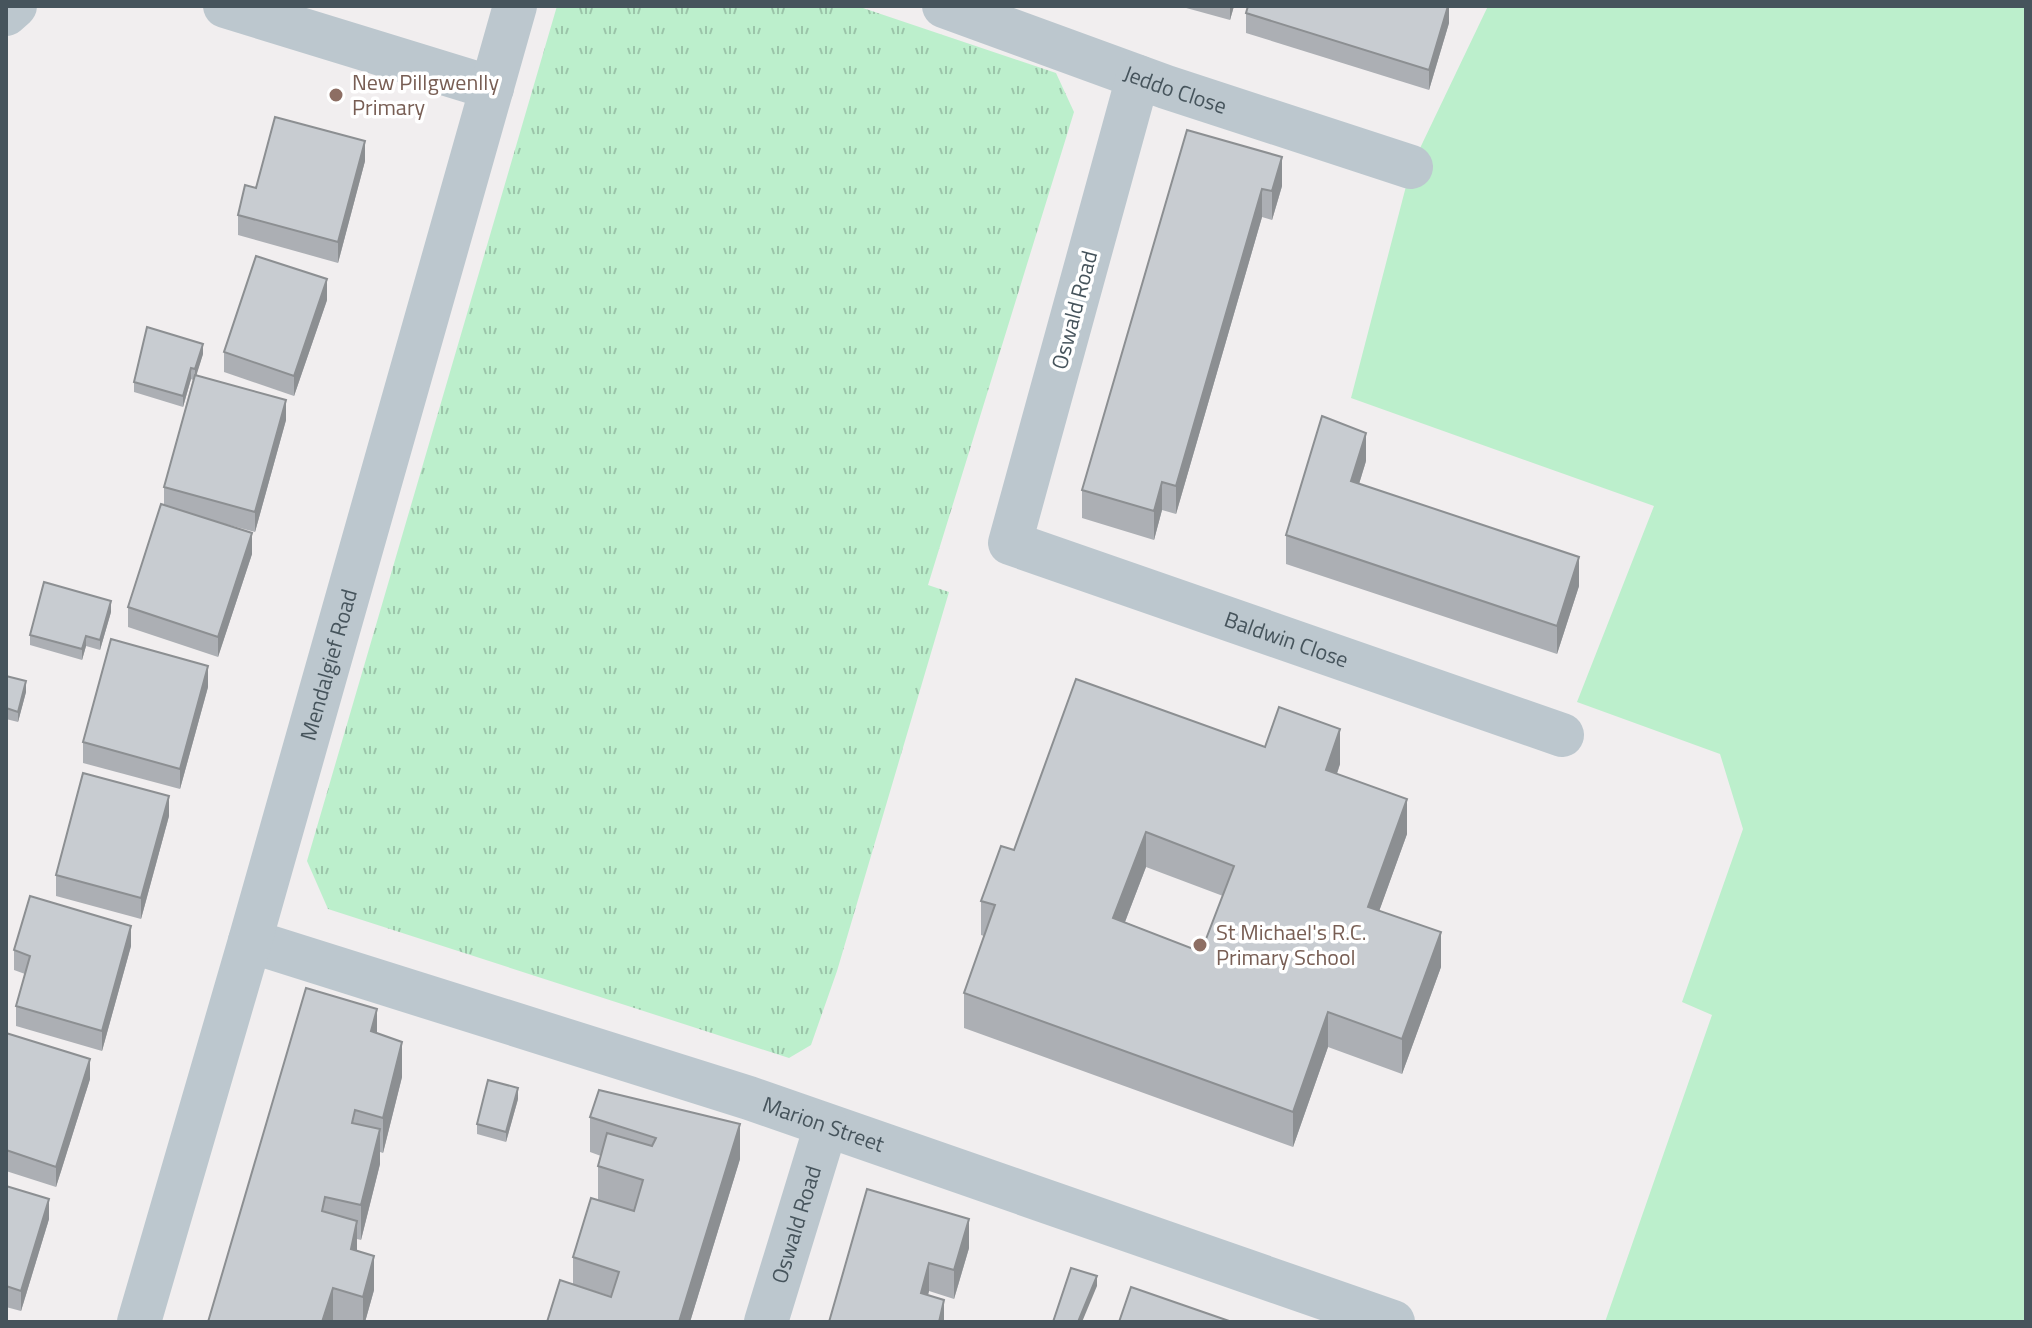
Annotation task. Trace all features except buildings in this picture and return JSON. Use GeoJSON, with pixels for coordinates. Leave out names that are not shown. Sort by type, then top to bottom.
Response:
{"type":"FeatureCollection","features":[{"type":"Feature","properties":{"kind":"street"},"geometry":{"type":"LineString","coordinates":[[6,14],[15,6]]}},
{"type":"Feature","properties":{"kind":"street"},"geometry":{"type":"LineString","coordinates":[[225,6],[492,88]]}},
{"type":"Feature","properties":{"kind":"street","name":"Mendalgief Road"},"geometry":{"type":"LineString","coordinates":[[139,1322],[515,6]]}},
{"type":"Feature","properties":{"kind":"street","name":"Jeddo Close"},"geometry":{"type":"LineString","coordinates":[[944,6],[1138,77],[1411,167]]}},
{"type":"Feature","properties":{"kind":"street","name":"Oswald Road"},"geometry":{"type":"LineString","coordinates":[[1010,543],[1138,77]]}},
{"type":"Feature","properties":{"kind":"street","name":"Baldwin Close"},"geometry":{"type":"LineString","coordinates":[[1010,543],[1562,735]]}},
{"type":"Feature","properties":{"kind":"street","name":"Marion Street"},"geometry":{"type":"LineString","coordinates":[[250,941],[550,1033],[1393,1322]]}},
{"type":"Feature","properties":{"kind":"street","name":"Oswald Road"},"geometry":{"type":"LineString","coordinates":[[766,1322],[826,1126]]}},
{"type":"Feature","properties":{"kind":"green space"},"geometry":{"type":"Polygon","coordinates":[[[557,6],[857,6],[1056,73],[1074,112],[928,585],[949,592],[837,971],[811,1045],[789,1058],[328,909],[307,861],[557,6]]]}},
{"type":"Feature","properties":{"kind":"green space"},"geometry":{"type":"Polygon","coordinates":[[[1488,6],[2026,6],[2026,1322],[1605,1322],[1712,1015],[1682,1002],[1743,829],[1720,754],[1577,702],[1654,506],[1351,398],[1411,167],[1488,6]]]}},
{"type":"Feature","properties":{"kind":"place","name":"New Pillgwenlly Primary"},"geometry":{"type":"Point","coordinates":[336,95]}},
{"type":"Feature","properties":{"kind":"place","name":"St Michael's R.C. Primary School"},"geometry":{"type":"Point","coordinates":[1200,945]}}]}
